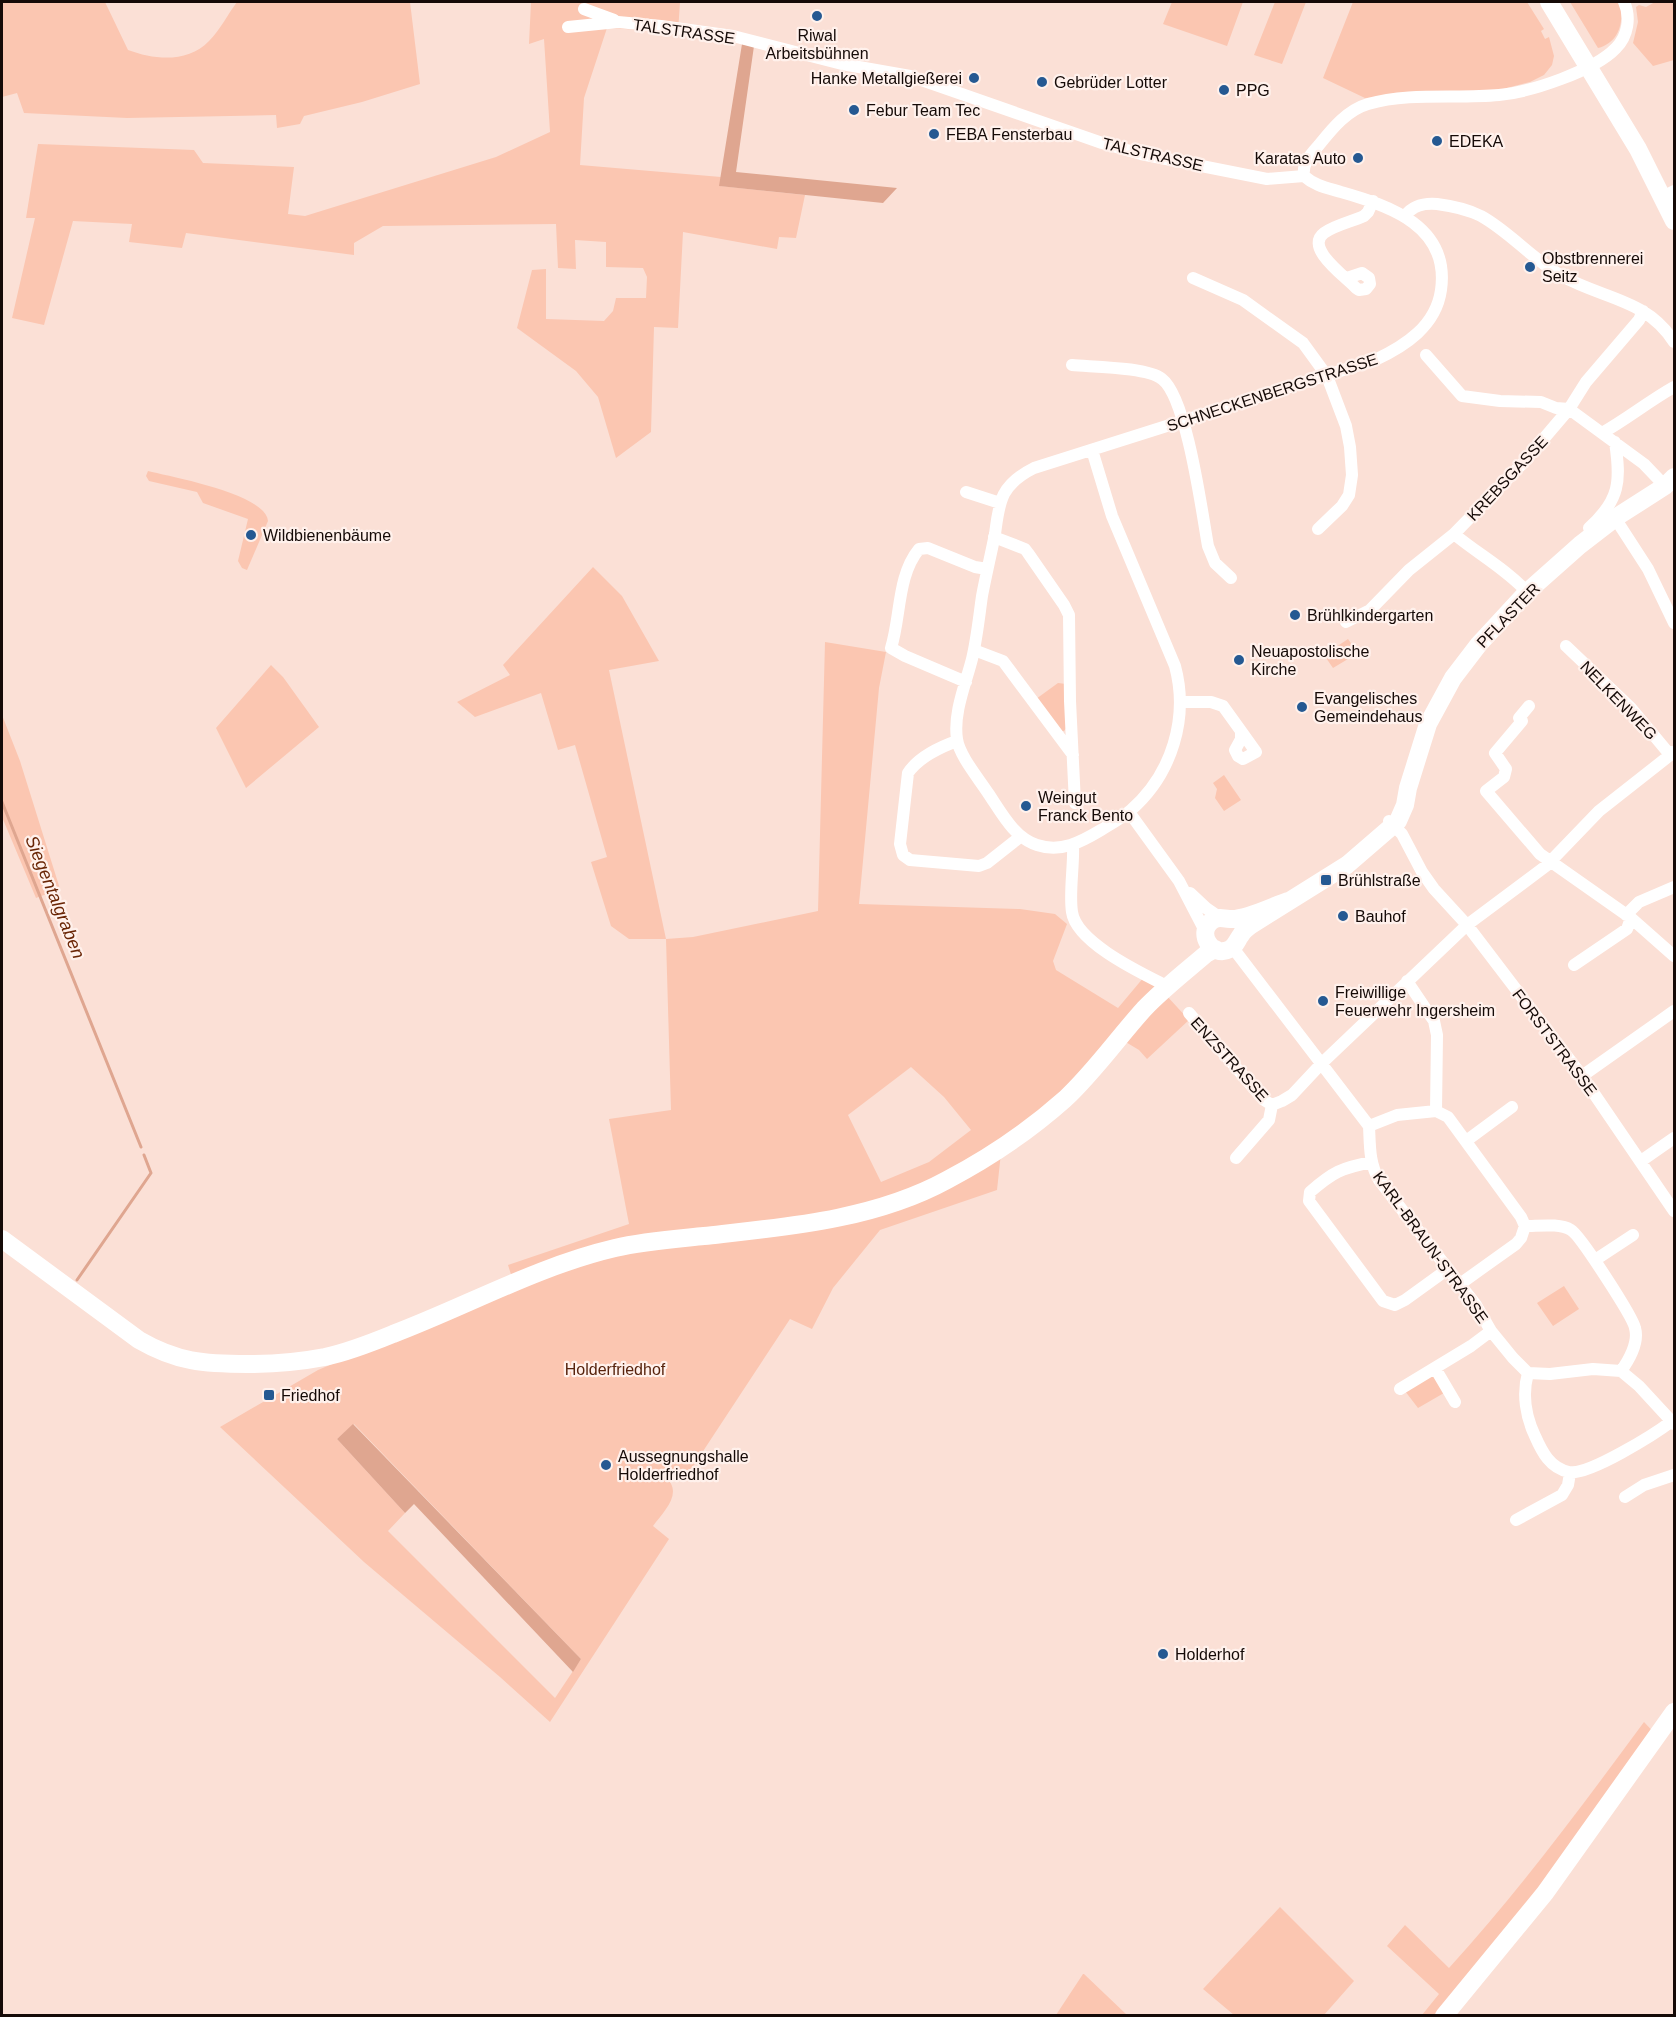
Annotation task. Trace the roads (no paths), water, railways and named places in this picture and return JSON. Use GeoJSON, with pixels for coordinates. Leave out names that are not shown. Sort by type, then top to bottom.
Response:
{"type":"FeatureCollection","features":[{"type":"Feature","properties":{"kind":"street"},"geometry":{"type":"LineString","coordinates":[[1549,2],[1638,149],[1669,194],[1674,221]]}},
{"type":"Feature","properties":{"kind":"street"},"geometry":{"type":"LineString","coordinates":[[1304,176],[1303,169],[1306,162],[1324,138],[1350,114],[1366,105],[1388,100],[1510,93],[1545,85],[1589,66],[1607,56],[1621,42],[1629,18],[1624,2]]}},
{"type":"Feature","properties":{"kind":"street","name":"TALSTRASSE"},"geometry":{"type":"LineString","coordinates":[[584,9],[618,22]]}},
{"type":"Feature","properties":{"kind":"street","name":"TALSTRASSE"},"geometry":{"type":"LineString","coordinates":[[568,27],[618,22],[733,36],[842,64],[910,76],[1102,143],[1141,154],[1267,179],[1304,176]]}},
{"type":"Feature","properties":{"kind":"street","name":"SCHNECKENBERGSTRASSE"},"geometry":{"type":"LineString","coordinates":[[1000,503],[1013,482],[1023,473],[1034,468],[1375,360],[1406,344],[1420,331],[1434,313],[1440,300],[1442,286],[1440,261],[1436,249],[1424,231],[1405,216],[1372,201],[1317,185],[1304,176]]}},
{"type":"Feature","properties":{"kind":"street"},"geometry":{"type":"LineString","coordinates":[[1347,279],[1324,256],[1318,245],[1319,239],[1322,234],[1364,216],[1372,201]]}},
{"type":"Feature","properties":{"kind":"street"},"geometry":{"type":"LineString","coordinates":[[1405,216],[1416,206],[1429,203],[1458,207],[1481,216],[1558,274],[1643,310],[1660,322],[1674,342]]}},
{"type":"Feature","properties":{"kind":"street"},"geometry":{"type":"LineString","coordinates":[[1193,278],[1243,300],[1303,343],[1327,376],[1346,426],[1352,475],[1349,495],[1342,506],[1318,529]]}},
{"type":"Feature","properties":{"kind":"street","name":"KREBSGASSE"},"geometry":{"type":"LineString","coordinates":[[1346,622],[1370,610],[1409,570],[1454,534],[1523,463],[1569,409],[1586,382],[1639,320],[1643,310]]}},
{"type":"Feature","properties":{"kind":"street"},"geometry":{"type":"LineString","coordinates":[[1426,356],[1462,396],[1500,401],[1541,402],[1556,408],[1569,409],[1671,482]]}},
{"type":"Feature","properties":{"kind":"street"},"geometry":{"type":"LineString","coordinates":[[1072,365],[1140,372],[1163,379],[1172,391],[1184,421],[1208,546],[1215,563],[1231,578]]}},
{"type":"Feature","properties":{"kind":"street"},"geometry":{"type":"LineString","coordinates":[[1602,434],[1674,387]]}},
{"type":"Feature","properties":{"kind":"street"},"geometry":{"type":"LineString","coordinates":[[1580,545],[1590,527],[1600,519],[1618,488],[1615,442]]}},
{"type":"Feature","properties":{"kind":"street"},"geometry":{"type":"LineString","coordinates":[[966,492],[1000,503],[974,650],[958,712],[957,741],[960,750],[987,792],[1020,837],[1037,845],[1052,848],[1073,846],[1129,812],[1152,788],[1169,758],[1176,738],[1180,702],[1175,666],[1112,516],[1092,450]]}},
{"type":"Feature","properties":{"kind":"street","name":"PFLASTER"},"geometry":{"type":"LineString","coordinates":[[1288,901],[1347,866],[1379,838],[1391,823],[1408,788],[1428,724],[1453,678],[1479,644],[1527,592],[1580,545],[1614,518],[1671,482]]}},
{"type":"Feature","properties":{"kind":"street"},"geometry":{"type":"LineString","coordinates":[[1614,518],[1648,568],[1674,624]]}},
{"type":"Feature","properties":{"kind":"street"},"geometry":{"type":"LineString","coordinates":[[1454,534],[1471,549],[1491,561],[1527,592]]}},
{"type":"Feature","properties":{"kind":"street"},"geometry":{"type":"LineString","coordinates":[[994,537],[1025,549],[1069,615],[1075,803]]}},
{"type":"Feature","properties":{"kind":"street"},"geometry":{"type":"LineString","coordinates":[[966,682],[891,648],[907,572],[920,549],[928,548],[975,567],[987,569]]}},
{"type":"Feature","properties":{"kind":"street","name":"NELKENWEG"},"geometry":{"type":"LineString","coordinates":[[1566,646],[1631,708],[1666,750],[1674,753]]}},
{"type":"Feature","properties":{"kind":"street"},"geometry":{"type":"LineString","coordinates":[[974,650],[1003,661],[1074,756]]}},
{"type":"Feature","properties":{"kind":"street"},"geometry":{"type":"LineString","coordinates":[[1180,702],[1211,702],[1223,706],[1241,731]]}},
{"type":"Feature","properties":{"kind":"street"},"geometry":{"type":"LineString","coordinates":[[1529,706],[1519,718],[1522,720],[1495,753],[1506,769],[1504,777],[1486,791],[1540,854],[1631,918],[1674,956]]}},
{"type":"Feature","properties":{"kind":"street"},"geometry":{"type":"LineString","coordinates":[[957,741],[942,746],[920,761],[908,773],[900,844],[903,855],[910,860],[979,866],[987,863],[1020,837]]}},
{"type":"Feature","properties":{"kind":"street","name":"ENZSTRASSE"},"geometry":{"type":"LineString","coordinates":[[1272,1105],[1292,1095],[1321,1064],[1467,925],[1550,862],[1599,811],[1674,753]]}},
{"type":"Feature","properties":{"kind":"street"},"geometry":{"type":"LineString","coordinates":[[1129,812],[1219,940],[1369,1126],[1397,1115],[1436,1111],[1448,1117],[1521,1217],[1525,1226],[1516,1244],[1460,1284]]}},
{"type":"Feature","properties":{"kind":"street","name":"FORSTSTRASSE"},"geometry":{"type":"LineString","coordinates":[[1391,823],[1402,834],[1434,889],[1467,925],[1582,1076],[1674,1210]]}},
{"type":"Feature","properties":{"kind":"street"},"geometry":{"type":"LineString","coordinates":[[1073,846],[1071,909],[1076,926],[1086,938],[1099,947],[1161,983]]}},
{"type":"Feature","properties":{"kind":"street"},"geometry":{"type":"LineString","coordinates":[[1144,1009],[1206,954],[1234,922],[1206,908],[1179,881]]}},
{"type":"Feature","properties":{"kind":"street"},"geometry":{"type":"LineString","coordinates":[[1574,965],[1627,928],[1639,902],[1674,888]]}},
{"type":"Feature","properties":{"kind":"street"},"geometry":{"type":"LineString","coordinates":[[1219,940],[1210,922],[1246,916],[1288,901]]}},
{"type":"Feature","properties":{"kind":"street"},"geometry":{"type":"LineString","coordinates":[[2,1239],[139,1340],[177,1358],[203,1362],[270,1364],[326,1357],[411,1327],[548,1269],[590,1254],[640,1243],[770,1229],[832,1219],[906,1198],[945,1182],[999,1150],[1065,1098],[1144,1009],[1161,983],[1219,940],[1251,925],[1288,901]]}},
{"type":"Feature","properties":{"kind":"street"},"geometry":{"type":"LineString","coordinates":[[1407,981],[1434,1021],[1436,1028],[1436,1111]]}},
{"type":"Feature","properties":{"kind":"street"},"geometry":{"type":"LineString","coordinates":[[1582,1076],[1674,1011]]}},
{"type":"Feature","properties":{"kind":"street","name":"ENZSTRASSE"},"geometry":{"type":"LineString","coordinates":[[1189,1013],[1264,1100],[1272,1105]]}},
{"type":"Feature","properties":{"kind":"street","name":"ENZSTRASSE"},"geometry":{"type":"LineString","coordinates":[[1236,1158],[1269,1120],[1272,1105]]}},
{"type":"Feature","properties":{"kind":"street"},"geometry":{"type":"LineString","coordinates":[[1466,1141],[1512,1107]]}},
{"type":"Feature","properties":{"kind":"street","name":"KARL-BRAUN-STRASSE"},"geometry":{"type":"LineString","coordinates":[[1369,1126],[1372,1162],[1379,1180],[1460,1284],[1491,1331],[1528,1373]]}},
{"type":"Feature","properties":{"kind":"street"},"geometry":{"type":"LineString","coordinates":[[1641,1161],[1674,1138]]}},
{"type":"Feature","properties":{"kind":"street"},"geometry":{"type":"LineString","coordinates":[[1372,1162],[1345,1167],[1330,1174],[1310,1192],[1309,1201],[1383,1301],[1395,1305],[1448,1269]]}},
{"type":"Feature","properties":{"kind":"street"},"geometry":{"type":"LineString","coordinates":[[1525,1226],[1572,1230],[1595,1260],[1635,1327],[1636,1341],[1628,1362],[1621,1371]]}},
{"type":"Feature","properties":{"kind":"street"},"geometry":{"type":"LineString","coordinates":[[1595,1260],[1633,1235]]}},
{"type":"Feature","properties":{"kind":"street"},"geometry":{"type":"LineString","coordinates":[[1400,1389],[1491,1331]]}},
{"type":"Feature","properties":{"kind":"street"},"geometry":{"type":"LineString","coordinates":[[1435,1368],[1455,1402]]}},
{"type":"Feature","properties":{"kind":"street"},"geometry":{"type":"LineString","coordinates":[[1593,1369],[1621,1371],[1639,1386],[1673,1423],[1585,1470],[1570,1473],[1548,1461],[1532,1430],[1527,1413],[1524,1385],[1528,1373],[1550,1374],[1593,1369]]}},
{"type":"Feature","properties":{"kind":"street"},"geometry":{"type":"LineString","coordinates":[[1516,1520],[1562,1495],[1568,1485],[1570,1473]]}},
{"type":"Feature","properties":{"kind":"street"},"geometry":{"type":"LineString","coordinates":[[1626,1497],[1644,1485],[1674,1475]]}},
{"type":"Feature","properties":{"kind":"street"},"geometry":{"type":"LineString","coordinates":[[1444,2016],[1545,1893],[1674,1712]]}},
{"type":"Feature","properties":{"kind":"waterway","name":"Siegentalgraben"},"geometry":{"type":"LineString","coordinates":[[2,802],[141,1147]]}},
{"type":"Feature","properties":{"kind":"waterway"},"geometry":{"type":"LineString","coordinates":[[77,1280],[151,1173],[144,1155]]}},
{"type":"Feature","properties":{"kind":"place","name":"Riwal Arbeitsbühnen"},"geometry":{"type":"Point","coordinates":[817,16]}},
{"type":"Feature","properties":{"kind":"place","name":"Hanke Metallgießerei"},"geometry":{"type":"Point","coordinates":[974,78]}},
{"type":"Feature","properties":{"kind":"place","name":"Gebrüder Lotter"},"geometry":{"type":"Point","coordinates":[1042,82]}},
{"type":"Feature","properties":{"kind":"place","name":"PPG"},"geometry":{"type":"Point","coordinates":[1224,90]}},
{"type":"Feature","properties":{"kind":"place","name":"Febur Team Tec"},"geometry":{"type":"Point","coordinates":[854,110]}},
{"type":"Feature","properties":{"kind":"place","name":"FEBA Fensterbau"},"geometry":{"type":"Point","coordinates":[934,134]}},
{"type":"Feature","properties":{"kind":"place","name":"EDEKA"},"geometry":{"type":"Point","coordinates":[1437,141]}},
{"type":"Feature","properties":{"kind":"place","name":"Karatas Auto"},"geometry":{"type":"Point","coordinates":[1358,158]}},
{"type":"Feature","properties":{"kind":"place","name":"Obstbrennerei Seitz"},"geometry":{"type":"Point","coordinates":[1530,267]}},
{"type":"Feature","properties":{"kind":"place","name":"Wildbienenbäume"},"geometry":{"type":"Point","coordinates":[251,535]}},
{"type":"Feature","properties":{"kind":"place","name":"Brühlkindergarten"},"geometry":{"type":"Point","coordinates":[1295,615]}},
{"type":"Feature","properties":{"kind":"place","name":"Neuapostolische Kirche"},"geometry":{"type":"Point","coordinates":[1239,660]}},
{"type":"Feature","properties":{"kind":"place","name":"Evangelisches Gemeindehaus"},"geometry":{"type":"Point","coordinates":[1302,707]}},
{"type":"Feature","properties":{"kind":"place","name":"Weingut Franck Bento"},"geometry":{"type":"Point","coordinates":[1026,806]}},
{"type":"Feature","properties":{"kind":"place","name":"Brühlstraße"},"geometry":{"type":"Point","coordinates":[1326,880]}},
{"type":"Feature","properties":{"kind":"place","name":"Bauhof"},"geometry":{"type":"Point","coordinates":[1343,916]}},
{"type":"Feature","properties":{"kind":"place","name":"Freiwillige Feuerwehr Ingersheim"},"geometry":{"type":"Point","coordinates":[1323,1001]}},
{"type":"Feature","properties":{"kind":"place","name":"Friedhof"},"geometry":{"type":"Point","coordinates":[269,1395]}},
{"type":"Feature","properties":{"kind":"place","name":"Aussegnungshalle Holderfriedhof"},"geometry":{"type":"Point","coordinates":[606,1465]}},
{"type":"Feature","properties":{"kind":"place","name":"Holderhof"},"geometry":{"type":"Point","coordinates":[1163,1654]}},
{"type":"Feature","properties":{"kind":"park label","name":"Holderfriedhof"},"geometry":{"type":"Point","coordinates":[615,1369]}}]}
